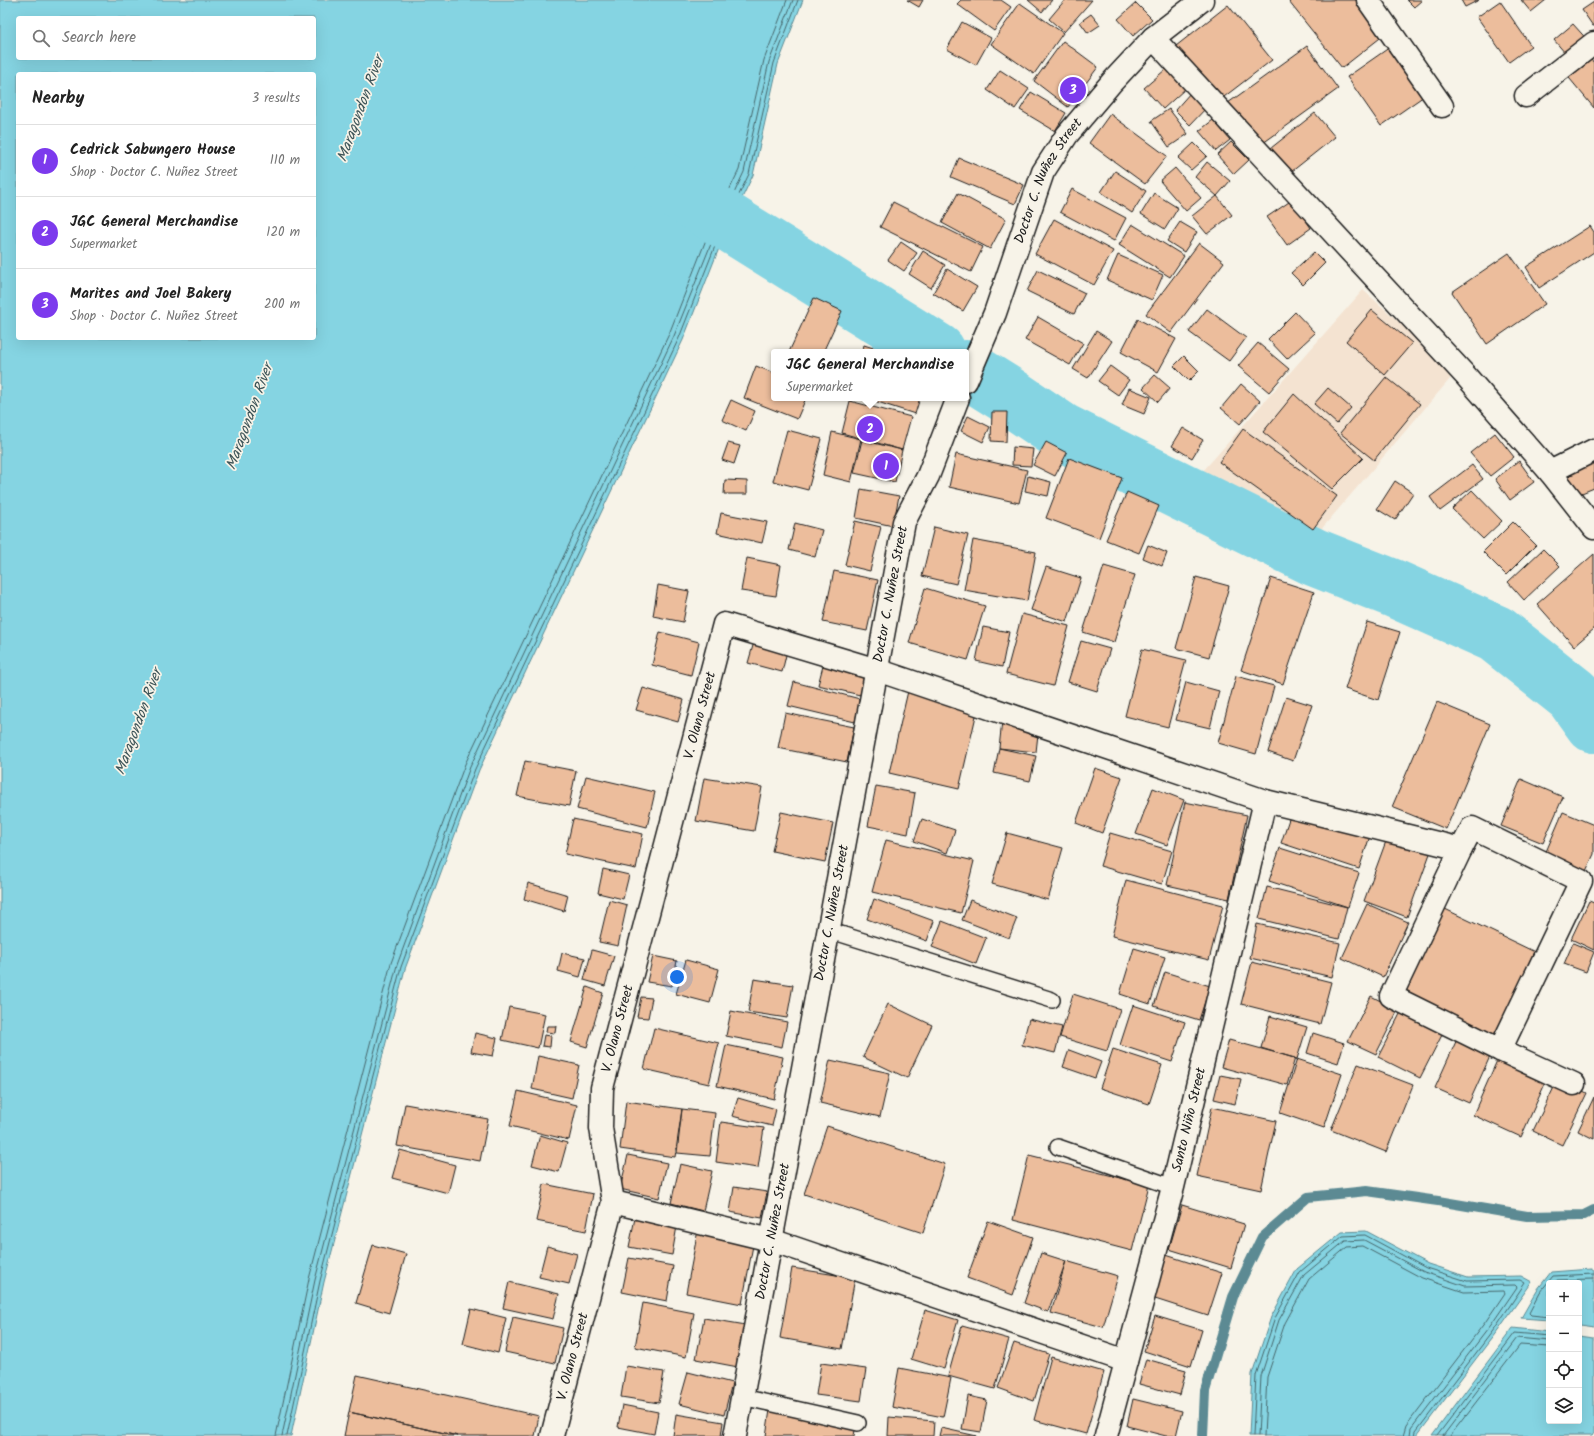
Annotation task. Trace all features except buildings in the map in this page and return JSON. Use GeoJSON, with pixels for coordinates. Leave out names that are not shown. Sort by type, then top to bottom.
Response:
{"type":"FeatureCollection","features":[{"type":"Feature","properties":{"kind":"street","name":"Doctor C. Nuñez Street"},"geometry":{"type":"LineString","coordinates":[[969,374],[995,314],[1043,172],[1067,135],[1112,82],[1153,38],[1202,0]]}},
{"type":"Feature","properties":{"kind":"street"},"geometry":{"type":"LineString","coordinates":[[1368,0],[1442,106]]}},
{"type":"Feature","properties":{"kind":"street"},"geometry":{"type":"LineString","coordinates":[[1153,38],[1465,375],[1550,472],[1594,528]]}},
{"type":"Feature","properties":{"kind":"street"},"geometry":{"type":"LineString","coordinates":[[1526,96],[1594,43]]}},
{"type":"Feature","properties":{"kind":"street","name":"Doctor C. Nuñez Street"},"geometry":{"type":"LineString","coordinates":[[735,1436],[904,522],[928,476],[956,403]]}},
{"type":"Feature","properties":{"kind":"street"},"geometry":{"type":"LineString","coordinates":[[1550,472],[1594,450]]}},
{"type":"Feature","properties":{"kind":"street","name":"V. Olano Street"},"geometry":{"type":"LineString","coordinates":[[552,1436],[613,1202],[601,1128],[602,1088],[724,624],[877,670]]}},
{"type":"Feature","properties":{"kind":"street"},"geometry":{"type":"LineString","coordinates":[[877,670],[1265,801],[1460,849]]}},
{"type":"Feature","properties":{"kind":"street","name":"Santo Niño Street"},"geometry":{"type":"LineString","coordinates":[[1106,1436],[1173,1186],[1265,801]]}},
{"type":"Feature","properties":{"kind":"street"},"geometry":{"type":"LineString","coordinates":[[1500,1050],[1581,881],[1472,828],[1460,849],[1391,996],[1500,1050],[1574,1084]]}},
{"type":"Feature","properties":{"kind":"street"},"geometry":{"type":"LineString","coordinates":[[613,1202],[771,1240],[1126,1361]]}},
{"type":"Feature","properties":{"kind":"lane"},"geometry":{"type":"LineString","coordinates":[[828,930],[1052,1000]]}},
{"type":"Feature","properties":{"kind":"lane"},"geometry":{"type":"LineString","coordinates":[[1058,1147],[1173,1186]]}},
{"type":"Feature","properties":{"kind":"lane"},"geometry":{"type":"LineString","coordinates":[[742,1397],[858,1423]]}},
{"type":"Feature","properties":{"kind":"shaded area"},"geometry":{"type":"Polygon","coordinates":[[[1363,290],[1456,372],[1318,533],[1203,471],[1363,290]]]}},
{"type":"Feature","properties":{"kind":"water","name":"Maragondon River"},"geometry":{"type":"Polygon","coordinates":[[[0,0],[803,0],[778,64],[753,175],[723,238],[683,340],[479,770],[405,969],[324,1282],[291,1436],[0,1436],[0,0]]]}},
{"type":"Feature","properties":{"kind":"water"},"geometry":{"type":"Polygon","coordinates":[[[1366,1231],[1428,1264],[1468,1277],[1521,1276],[1532,1282],[1498,1330],[1417,1436],[1249,1436],[1252,1374],[1271,1317],[1297,1269],[1342,1232],[1366,1231]]]}},
{"type":"Feature","properties":{"kind":"water"},"geometry":{"type":"Polygon","coordinates":[[[1591,1269],[1594,1271],[1594,1326],[1582,1324],[1582,1280],[1546,1280],[1546,1320],[1521,1318],[1537,1290],[1551,1272],[1591,1269]]]}},
{"type":"Feature","properties":{"kind":"water"},"geometry":{"type":"Polygon","coordinates":[[[1513,1328],[1546,1332],[1546,1424],[1582,1424],[1582,1336],[1594,1338],[1594,1433],[1592,1436],[1432,1436],[1513,1328]]]}},
{"type":"Feature","properties":{"kind":"waterway"},"geometry":{"type":"LineString","coordinates":[[661,180],[932,349]]}},
{"type":"Feature","properties":{"kind":"waterway"},"geometry":{"type":"LineString","coordinates":[[969,371],[1062,432],[1160,481],[1314,557],[1395,589],[1496,634],[1573,695],[1594,724]]}},
{"type":"Feature","properties":{"kind":"waterway"},"geometry":{"type":"LineString","coordinates":[[1203,1436],[1205,1391],[1233,1297],[1262,1237],[1308,1197],[1367,1191],[1527,1216],[1584,1215],[1594,1210]]}},
{"type":"Feature","properties":{"kind":"place","name":"Marites and Joel Bakery"},"geometry":{"type":"Point","coordinates":[1073,90]}},
{"type":"Feature","properties":{"kind":"place","name":"JGC General Merchandise"},"geometry":{"type":"Point","coordinates":[870,429]}},
{"type":"Feature","properties":{"kind":"place","name":"Cedrick Sabungero House"},"geometry":{"type":"Point","coordinates":[886,466]}}]}
